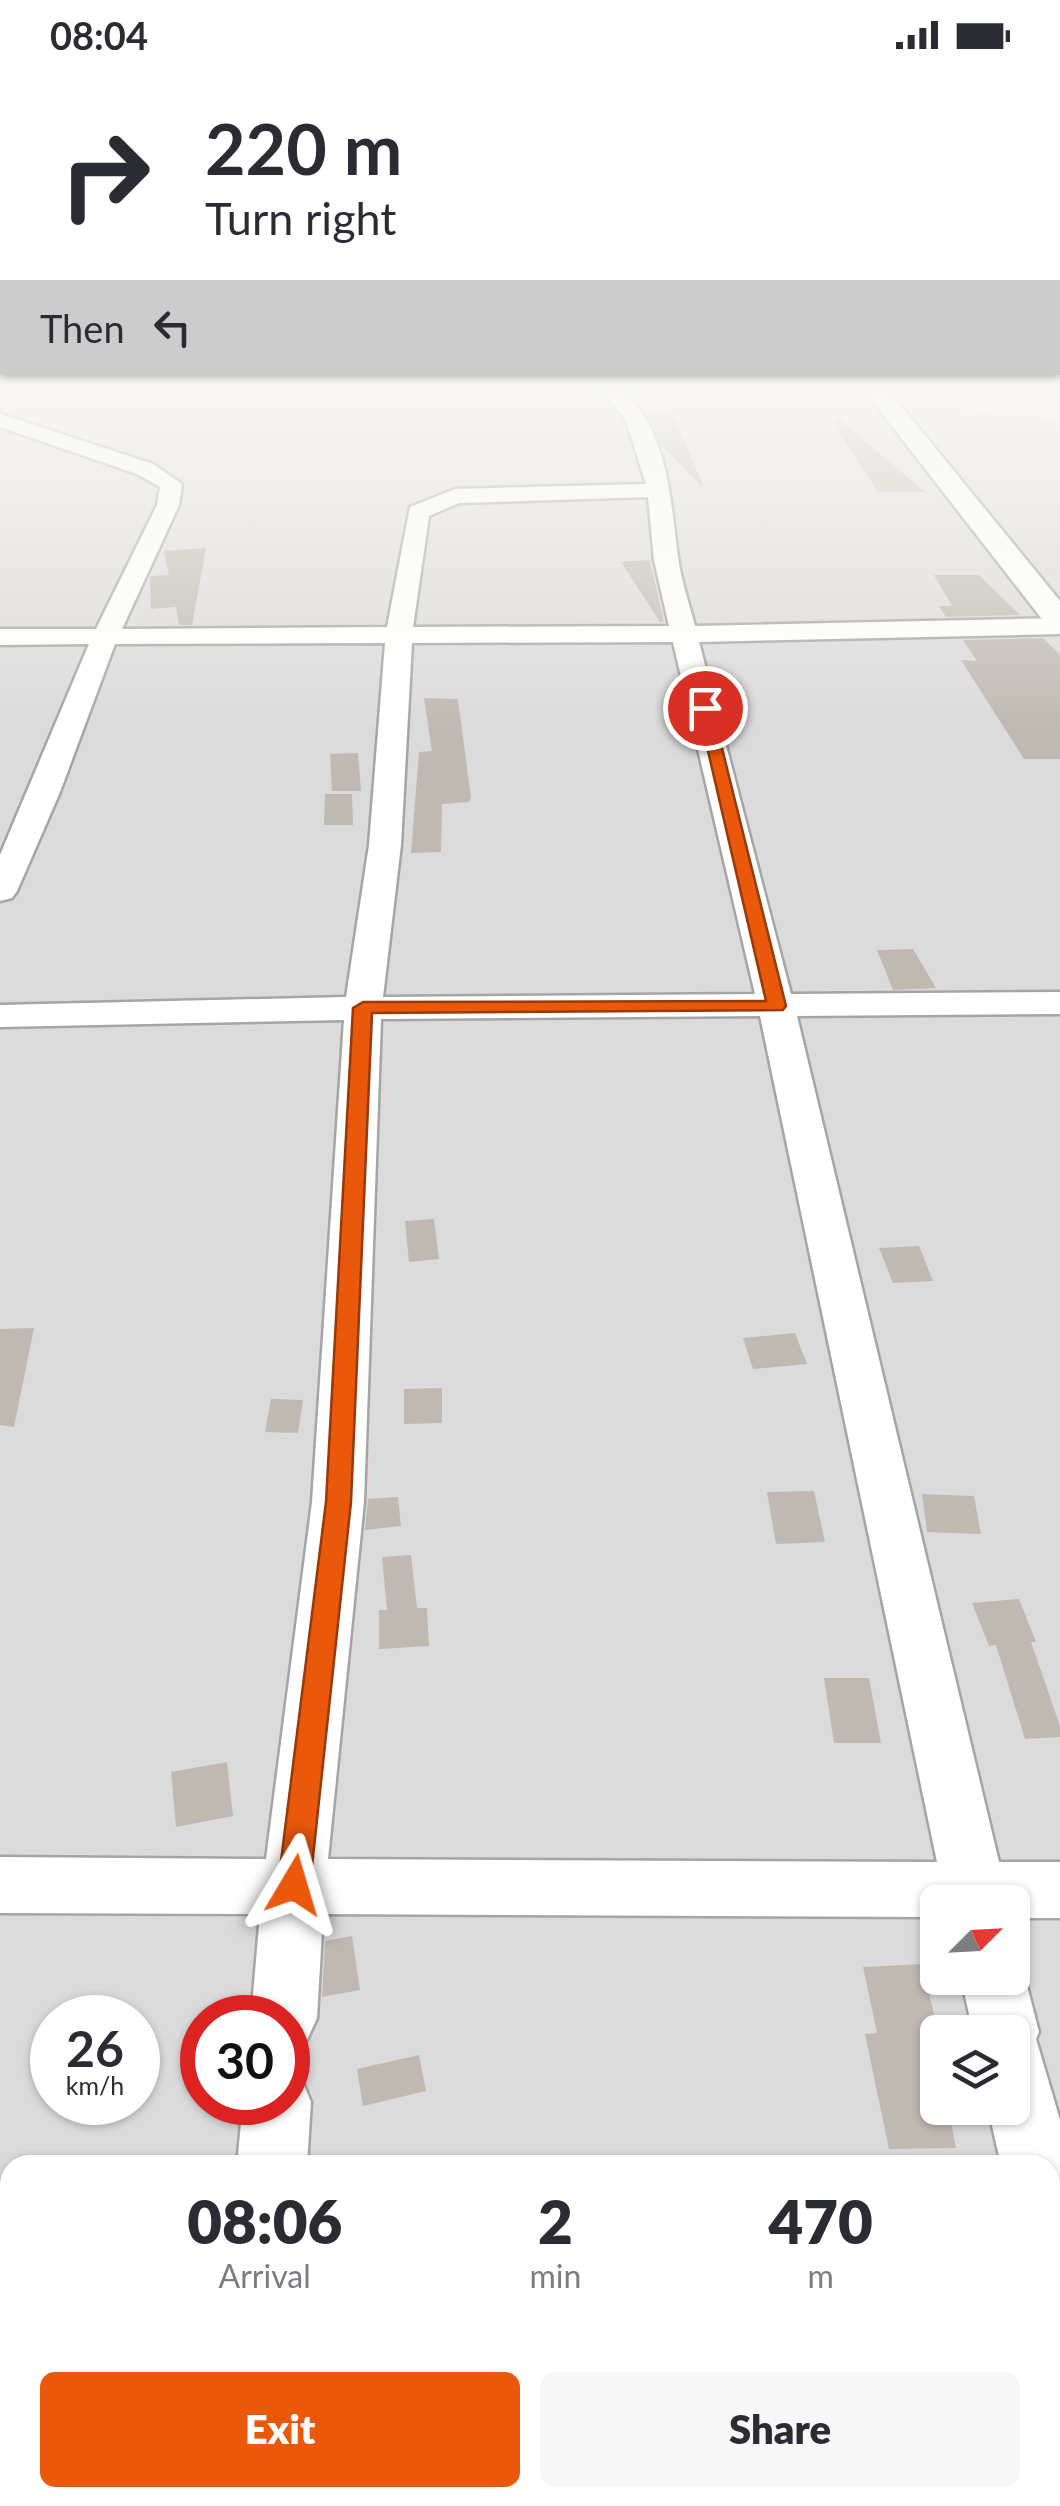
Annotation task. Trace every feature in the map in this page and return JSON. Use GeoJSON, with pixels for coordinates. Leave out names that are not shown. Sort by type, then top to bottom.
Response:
{"type":"FeatureCollection","features":[{"type":"Feature","properties":{"kind":"street"},"geometry":{"type":"LineString","coordinates":[[0,891],[45,792],[104,637],[168,503]]}},
{"type":"Feature","properties":{"kind":"street"},"geometry":{"type":"LineString","coordinates":[[286,1995],[294,1885],[338,1502],[363,1008],[386,845],[399,636],[418,512],[433,503]]}},
{"type":"Feature","properties":{"kind":"street"},"geometry":{"type":"LineString","coordinates":[[662,503],[666,560],[688,634],[776,1006],[972,1885]]}},
{"type":"Feature","properties":{"kind":"street"},"geometry":{"type":"LineString","coordinates":[[965,503],[1060,623]]}},
{"type":"Feature","properties":{"kind":"street"},"geometry":{"type":"LineString","coordinates":[[0,637],[688,634],[1060,623]]}},
{"type":"Feature","properties":{"kind":"street"},"geometry":{"type":"LineString","coordinates":[[0,1016],[363,1008],[1060,1003]]}},
{"type":"Feature","properties":{"kind":"street"},"geometry":{"type":"LineString","coordinates":[[0,1885],[294,1885],[920,1896]]}},
{"type":"Feature","properties":{"kind":"street"},"geometry":{"type":"LineString","coordinates":[[1030,1892],[1060,1890]]}},
{"type":"Feature","properties":{"kind":"street"},"geometry":{"type":"LineString","coordinates":[[273,2155],[275,2125]]}},
{"type":"Feature","properties":{"kind":"street"},"geometry":{"type":"LineString","coordinates":[[1027,2125],[1034,2155]]}},
{"type":"Feature","properties":{"kind":"shaded area"},"geometry":{"type":"Polygon","coordinates":[[[0,503],[1060,503],[1060,2155],[0,2155],[0,503]]]}},
{"type":"Feature","properties":{"kind":"building"},"geometry":{"type":"Polygon","coordinates":[[[206,548],[192,625],[179,625],[176,607],[151,609],[150,576],[169,575],[164,551],[206,548]]]}},
{"type":"Feature","properties":{"kind":"building"},"geometry":{"type":"Polygon","coordinates":[[[650,560],[664,622],[660,622],[621,562],[650,560]]]}},
{"type":"Feature","properties":{"kind":"building"},"geometry":{"type":"Polygon","coordinates":[[[934,575],[979,575],[1020,615],[946,617],[939,606],[952,606],[934,575]]]}},
{"type":"Feature","properties":{"kind":"building"},"geometry":{"type":"Polygon","coordinates":[[[1043,638],[1060,655],[1060,759],[1024,759],[961,660],[977,661],[963,640],[1043,638]]]}},
{"type":"Feature","properties":{"kind":"building"},"geometry":{"type":"Polygon","coordinates":[[[424,698],[458,699],[471,798],[469,802],[442,804],[441,852],[411,853],[419,752],[432,751],[424,698]]]}},
{"type":"Feature","properties":{"kind":"building"},"geometry":{"type":"Polygon","coordinates":[[[358,753],[361,791],[332,791],[330,754],[358,753]]]}},
{"type":"Feature","properties":{"kind":"building"},"geometry":{"type":"Polygon","coordinates":[[[325,794],[352,794],[353,825],[324,825],[325,794]]]}},
{"type":"Feature","properties":{"kind":"building"},"geometry":{"type":"Polygon","coordinates":[[[913,949],[936,988],[893,990],[877,950],[913,949]]]}},
{"type":"Feature","properties":{"kind":"building"},"geometry":{"type":"Polygon","coordinates":[[[434,1219],[439,1259],[409,1262],[405,1221],[434,1219]]]}},
{"type":"Feature","properties":{"kind":"building"},"geometry":{"type":"Polygon","coordinates":[[[919,1246],[933,1281],[893,1283],[879,1248],[919,1246]]]}},
{"type":"Feature","properties":{"kind":"building"},"geometry":{"type":"Polygon","coordinates":[[[34,1328],[14,1427],[0,1425],[0,1329],[34,1328]]]}},
{"type":"Feature","properties":{"kind":"building"},"geometry":{"type":"Polygon","coordinates":[[[795,1333],[807,1364],[753,1369],[743,1338],[795,1333]]]}},
{"type":"Feature","properties":{"kind":"building"},"geometry":{"type":"Polygon","coordinates":[[[442,1388],[442,1423],[404,1424],[404,1389],[442,1388]]]}},
{"type":"Feature","properties":{"kind":"building"},"geometry":{"type":"Polygon","coordinates":[[[271,1399],[303,1400],[298,1433],[265,1432],[271,1399]]]}},
{"type":"Feature","properties":{"kind":"building"},"geometry":{"type":"Polygon","coordinates":[[[814,1491],[825,1542],[776,1544],[767,1492],[814,1491]]]}},
{"type":"Feature","properties":{"kind":"building"},"geometry":{"type":"Polygon","coordinates":[[[922,1494],[974,1496],[981,1534],[927,1532],[922,1494]]]}},
{"type":"Feature","properties":{"kind":"building"},"geometry":{"type":"Polygon","coordinates":[[[398,1497],[401,1526],[365,1530],[368,1499],[398,1497]]]}},
{"type":"Feature","properties":{"kind":"building"},"geometry":{"type":"Polygon","coordinates":[[[411,1555],[417,1608],[427,1608],[429,1646],[379,1649],[379,1610],[387,1610],[382,1557],[411,1555]]]}},
{"type":"Feature","properties":{"kind":"building"},"geometry":{"type":"Polygon","coordinates":[[[1019,1599],[1036,1642],[1031,1642],[1060,1726],[1060,1737],[1025,1739],[996,1645],[989,1646],[972,1603],[1019,1599]]]}},
{"type":"Feature","properties":{"kind":"building"},"geometry":{"type":"Polygon","coordinates":[[[824,1678],[869,1678],[881,1743],[834,1743],[824,1678]]]}},
{"type":"Feature","properties":{"kind":"building"},"geometry":{"type":"Polygon","coordinates":[[[227,1762],[233,1816],[176,1827],[171,1772],[227,1762]]]}},
{"type":"Feature","properties":{"kind":"building"},"geometry":{"type":"Polygon","coordinates":[[[352,1936],[360,1990],[322,1997],[325,1941],[352,1936]]]}},
{"type":"Feature","properties":{"kind":"building"},"geometry":{"type":"Polygon","coordinates":[[[920,1964],[920,1995],[929,1995],[934,2015],[920,2015],[920,2125],[951,2125],[956,2148],[889,2149],[865,2034],[877,2033],[863,1967],[920,1964]]]}},
{"type":"Feature","properties":{"kind":"building"},"geometry":{"type":"Polygon","coordinates":[[[419,2055],[426,2091],[363,2106],[357,2069],[419,2055]]]}},
{"type":"Feature","properties":{"kind":"route"},"geometry":{"type":"LineString","coordinates":[[294,1885],[338,1502],[363,1008],[776,1006],[705,708]]}}]}
